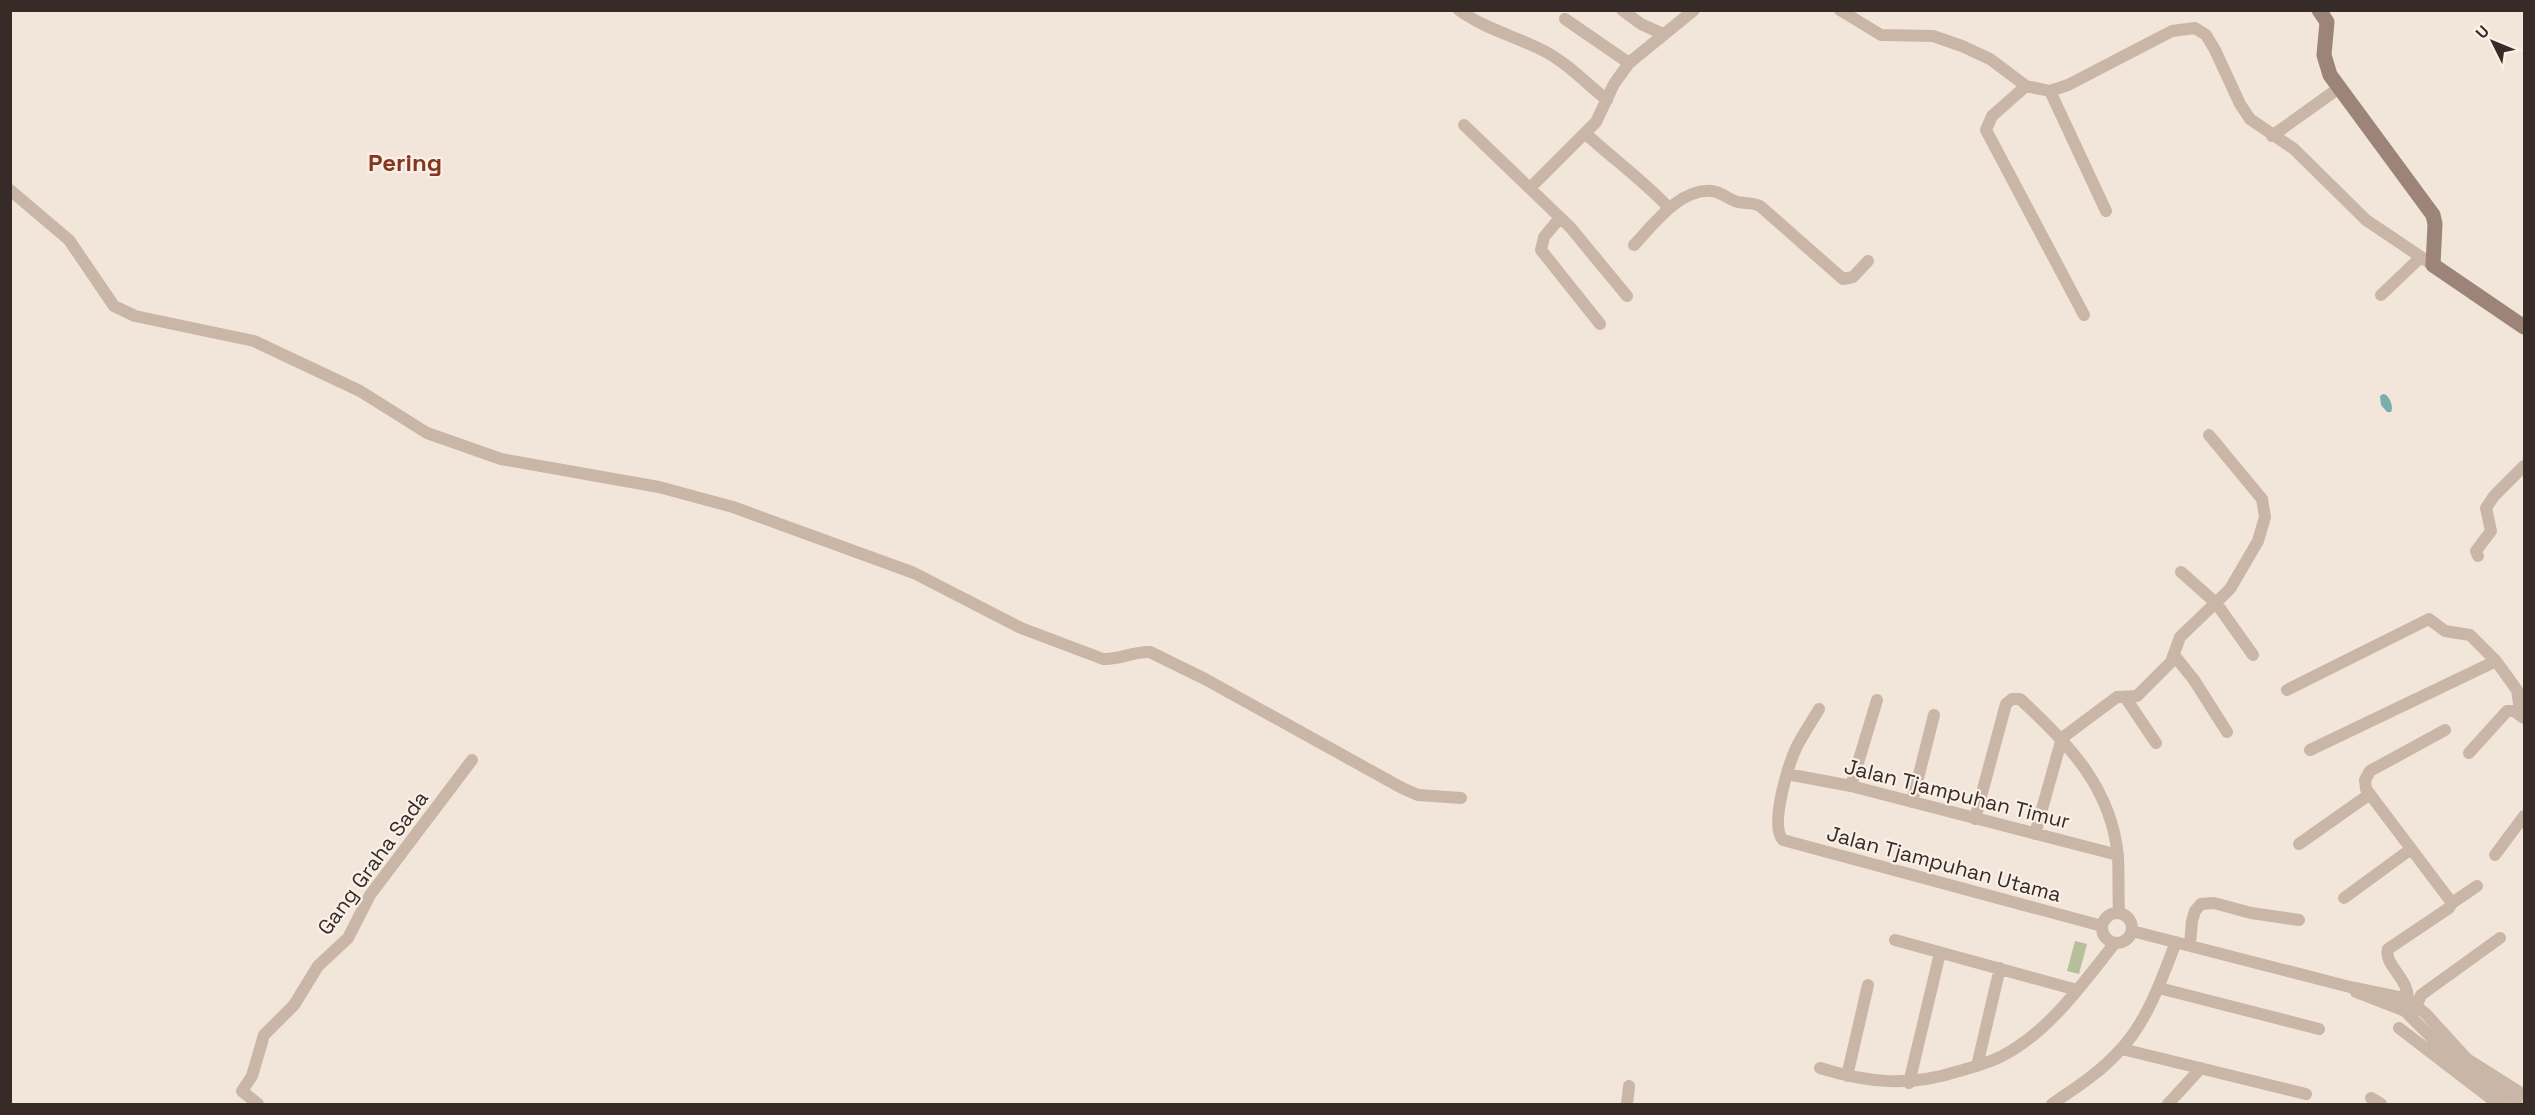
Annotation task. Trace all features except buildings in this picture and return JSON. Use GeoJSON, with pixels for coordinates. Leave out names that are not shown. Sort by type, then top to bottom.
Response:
{"type":"FeatureCollection","features":[{"type":"Feature","properties":{"kind":"street"},"geometry":{"type":"LineString","coordinates":[[1459,10],[1481,26],[1503,32],[1547,52],[1607,100]]}},
{"type":"Feature","properties":{"kind":"street"},"geometry":{"type":"LineString","coordinates":[[1622,10],[1641,24],[1663,34]]}},
{"type":"Feature","properties":{"kind":"street"},"geometry":{"type":"LineString","coordinates":[[1530,188],[1596,122],[1629,63],[1694,10]]}},
{"type":"Feature","properties":{"kind":"street"},"geometry":{"type":"LineString","coordinates":[[1840,10],[1881,35],[1943,38],[1990,59],[2026,86],[2049,91],[2068,86],[2172,30],[2195,28],[2206,35],[2240,104],[2250,119],[2294,149],[2366,220],[2523,323]]}},
{"type":"Feature","properties":{"kind":"street"},"geometry":{"type":"LineString","coordinates":[[2319,10],[2327,22],[2324,55],[2330,75],[2429,208],[2435,224],[2427,261],[2381,295]]}},
{"type":"Feature","properties":{"kind":"street"},"geometry":{"type":"LineString","coordinates":[[1565,19],[1629,63]]}},
{"type":"Feature","properties":{"kind":"street"},"geometry":{"type":"LineString","coordinates":[[2026,86],[1992,116],[1986,130],[2084,315]]}},
{"type":"Feature","properties":{"kind":"street"},"geometry":{"type":"LineString","coordinates":[[2272,136],[2339,88]]}},
{"type":"Feature","properties":{"kind":"street"},"geometry":{"type":"LineString","coordinates":[[2049,91],[2106,211]]}},
{"type":"Feature","properties":{"kind":"street"},"geometry":{"type":"LineString","coordinates":[[1464,125],[1559,219],[1570,226],[1593,251],[1627,296]]}},
{"type":"Feature","properties":{"kind":"street"},"geometry":{"type":"LineString","coordinates":[[1586,133],[1622,167],[1643,180],[1669,208]]}},
{"type":"Feature","properties":{"kind":"street"},"geometry":{"type":"LineString","coordinates":[[10,190],[69,240],[114,306],[135,316],[254,341],[360,391],[427,433],[501,459],[659,487],[733,507],[915,573],[1021,628],[1104,659],[1117,660],[1141,652],[1150,652],[1205,678],[1402,788],[1418,795],[1461,798]]}},
{"type":"Feature","properties":{"kind":"street"},"geometry":{"type":"LineString","coordinates":[[1634,244],[1669,208],[1702,192],[1717,192],[1739,203],[1753,203],[1760,206],[1843,279],[1854,277],[1868,261]]}},
{"type":"Feature","properties":{"kind":"street"},"geometry":{"type":"LineString","coordinates":[[1559,219],[1544,237],[1540,250],[1599,324]]}},
{"type":"Feature","properties":{"kind":"street"},"geometry":{"type":"LineString","coordinates":[[2035,834],[2062,738],[2108,703],[2125,697],[2137,696],[2174,655],[2180,637],[2216,603],[2244,568],[2265,517],[2262,499],[2209,435]]}},
{"type":"Feature","properties":{"kind":"street"},"geometry":{"type":"LineString","coordinates":[[2478,556],[2476,550],[2491,531],[2486,508],[2494,496],[2524,466]]}},
{"type":"Feature","properties":{"kind":"street"},"geometry":{"type":"LineString","coordinates":[[2181,572],[2216,603],[2253,655]]}},
{"type":"Feature","properties":{"kind":"street"},"geometry":{"type":"LineString","coordinates":[[2287,690],[2429,619],[2445,631],[2470,635],[2496,661],[2517,690],[2523,717]]}},
{"type":"Feature","properties":{"kind":"street"},"geometry":{"type":"LineString","coordinates":[[2174,655],[2194,680],[2227,732]]}},
{"type":"Feature","properties":{"kind":"street"},"geometry":{"type":"LineString","coordinates":[[2310,750],[2496,661]]}},
{"type":"Feature","properties":{"kind":"street"},"geometry":{"type":"LineString","coordinates":[[2125,697],[2156,743]]}},
{"type":"Feature","properties":{"kind":"street"},"geometry":{"type":"LineString","coordinates":[[1975,819],[2006,704],[2012,699],[2020,699],[2062,738],[2088,770],[2103,799],[2118,855],[2119,912]]}},
{"type":"Feature","properties":{"kind":"street"},"geometry":{"type":"LineString","coordinates":[[1851,786],[1877,700]]}},
{"type":"Feature","properties":{"kind":"street"},"geometry":{"type":"LineString","coordinates":[[1787,774],[1797,746],[1819,709]]}},
{"type":"Feature","properties":{"kind":"street"},"geometry":{"type":"LineString","coordinates":[[2469,753],[2507,711],[2514,711],[2523,717]]}},
{"type":"Feature","properties":{"kind":"street"},"geometry":{"type":"LineString","coordinates":[[1912,802],[1934,715]]}},
{"type":"Feature","properties":{"kind":"street"},"geometry":{"type":"LineString","coordinates":[[2445,730],[2367,775],[2366,789],[2452,903]]}},
{"type":"Feature","properties":{"kind":"street","name":"Gang Graha Sada"},"geometry":{"type":"LineString","coordinates":[[258,1104],[242,1091],[252,1076],[264,1035],[294,1005],[318,966],[348,938],[370,895],[472,760]]}},
{"type":"Feature","properties":{"kind":"street","name":"Jalan Tjampuhan Timur"},"geometry":{"type":"LineString","coordinates":[[1787,774],[1851,786],[2118,855]]}},
{"type":"Feature","properties":{"kind":"street","name":"Jalan Tjampuhan Utama"},"geometry":{"type":"LineString","coordinates":[[1787,774],[1777,825],[1778,835],[1787,843],[2102,926]]}},
{"type":"Feature","properties":{"kind":"street"},"geometry":{"type":"LineString","coordinates":[[2299,844],[2370,794]]}},
{"type":"Feature","properties":{"kind":"street"},"geometry":{"type":"LineString","coordinates":[[2495,855],[2524,816]]}},
{"type":"Feature","properties":{"kind":"street"},"geometry":{"type":"LineString","coordinates":[[2344,898],[2411,849]]}},
{"type":"Feature","properties":{"kind":"street"},"geometry":{"type":"LineString","coordinates":[[2477,886],[2452,903],[2450,908],[2387,951],[2387,956],[2407,987],[2410,1008],[2459,1065],[2517,1104]]}},
{"type":"Feature","properties":{"kind":"street"},"geometry":{"type":"LineString","coordinates":[[2190,945],[2192,921],[2201,904],[2214,903],[2251,913],[2299,920]]}},
{"type":"Feature","properties":{"kind":"street"},"geometry":{"type":"LineString","coordinates":[[2115,943],[2105,937],[2102,926],[2108,916],[2119,912]]}},
{"type":"Feature","properties":{"kind":"street"},"geometry":{"type":"LineString","coordinates":[[1820,1068],[1847,1077],[1883,1083],[1909,1083],[1977,1066],[2003,1056],[2033,1033],[2077,990],[2115,943],[2126,940],[2132,931],[2131,921],[2119,912]]}},
{"type":"Feature","properties":{"kind":"street"},"geometry":{"type":"LineString","coordinates":[[2132,931],[2344,986],[2365,997],[2410,1008],[2467,1059],[2524,1095]]}},
{"type":"Feature","properties":{"kind":"street"},"geometry":{"type":"LineString","coordinates":[[2410,1008],[2421,995],[2500,938]]}},
{"type":"Feature","properties":{"kind":"street"},"geometry":{"type":"LineString","coordinates":[[1895,940],[2077,990]]}},
{"type":"Feature","properties":{"kind":"street"},"geometry":{"type":"LineString","coordinates":[[2052,1104],[2081,1084],[2122,1049],[2159,988],[2176,942]]}},
{"type":"Feature","properties":{"kind":"street"},"geometry":{"type":"LineString","coordinates":[[1909,1083],[1940,953]]}},
{"type":"Feature","properties":{"kind":"street"},"geometry":{"type":"LineString","coordinates":[[1977,1066],[2000,968]]}},
{"type":"Feature","properties":{"kind":"street"},"geometry":{"type":"LineString","coordinates":[[1847,1077],[1868,985]]}},
{"type":"Feature","properties":{"kind":"street"},"geometry":{"type":"LineString","coordinates":[[2159,988],[2319,1029]]}},
{"type":"Feature","properties":{"kind":"street"},"geometry":{"type":"LineString","coordinates":[[2399,1028],[2498,1104]]}},
{"type":"Feature","properties":{"kind":"street"},"geometry":{"type":"LineString","coordinates":[[2122,1049],[2306,1094]]}},
{"type":"Feature","properties":{"kind":"street"},"geometry":{"type":"LineString","coordinates":[[2168,1104],[2201,1068]]}},
{"type":"Feature","properties":{"kind":"street"},"geometry":{"type":"LineString","coordinates":[[1627,1104],[1629,1086]]}},
{"type":"Feature","properties":{"kind":"green space"},"geometry":{"type":"Polygon","coordinates":[[[2075,941],[2087,944],[2079,974],[2067,971],[2075,941]]]}},
{"type":"Feature","properties":{"kind":"water"},"geometry":{"type":"Polygon","coordinates":[[[2383,394],[2390,401],[2391,412],[2387,412],[2381,405],[2380,396],[2383,394]]]}},
{"type":"Feature","properties":{"kind":"district","name":"Pering"},"geometry":{"type":"Point","coordinates":[405,163]}}]}
